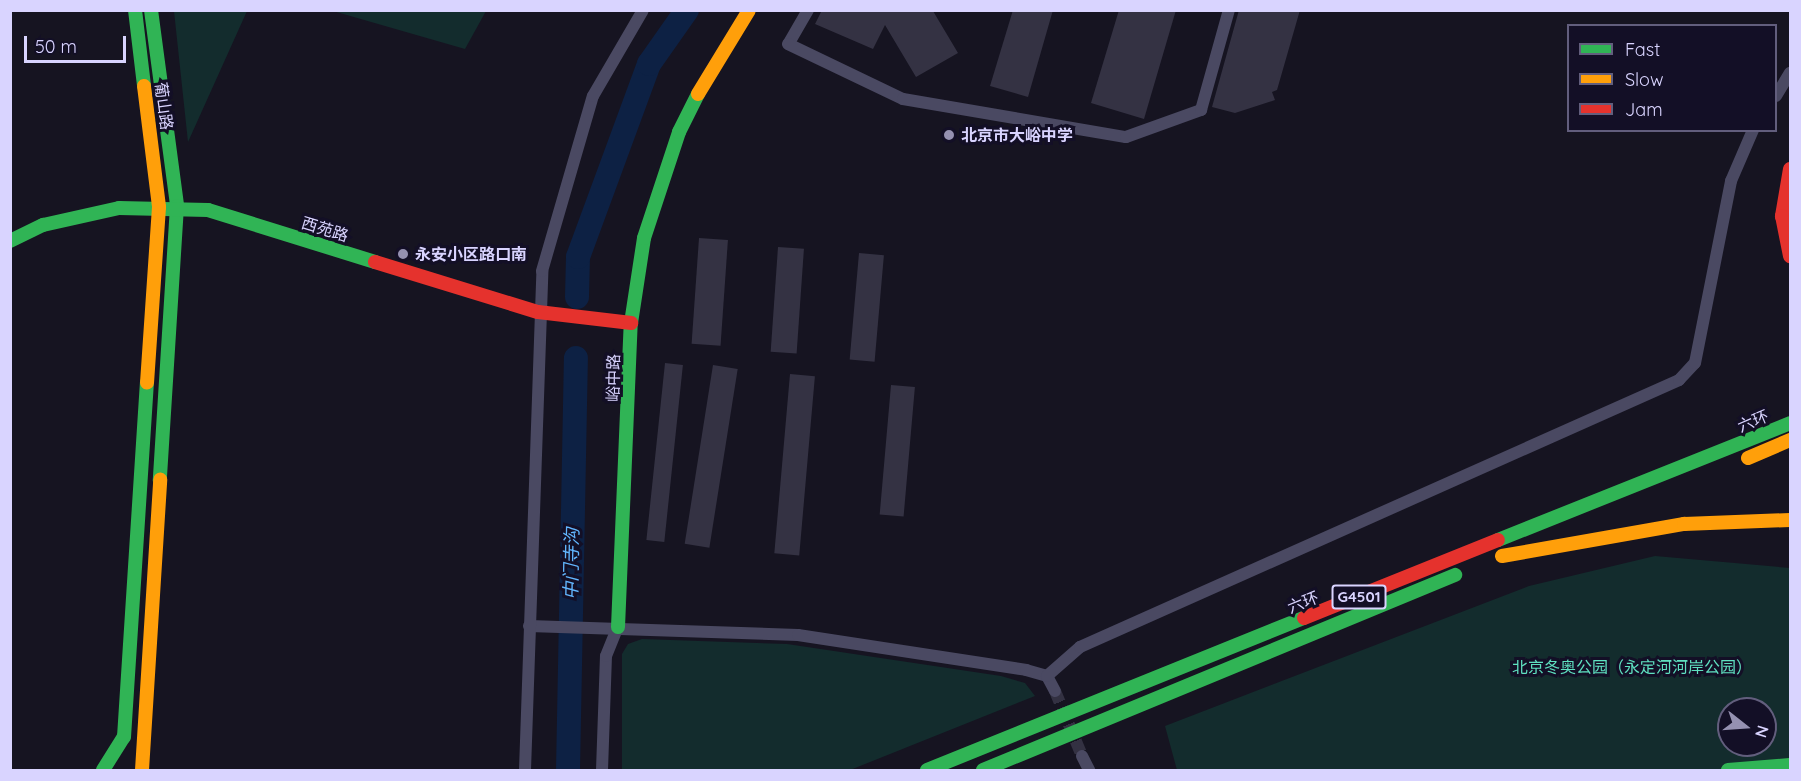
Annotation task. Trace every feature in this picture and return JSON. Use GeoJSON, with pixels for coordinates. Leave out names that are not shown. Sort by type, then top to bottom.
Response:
{"type":"FeatureCollection","features":[{"type":"Feature","properties":{"kind":"main road","name":"葡山路"},"geometry":{"type":"LineString","coordinates":[[104,771],[123,736],[159,207],[135,10]]}},
{"type":"Feature","properties":{"kind":"main road","name":"葡山路"},"geometry":{"type":"LineString","coordinates":[[142,771],[177,206],[151,10]]}},
{"type":"Feature","properties":{"kind":"main road","name":"峪中路"},"geometry":{"type":"LineString","coordinates":[[618,627],[631,323],[644,238],[680,132],[711,68],[749,10]]}},
{"type":"Feature","properties":{"kind":"main road"},"geometry":{"type":"LineString","coordinates":[[1791,169],[1782,216],[1791,256]]}},
{"type":"Feature","properties":{"kind":"main road","name":"西苑路"},"geometry":{"type":"LineString","coordinates":[[10,241],[43,225],[119,208],[177,206],[208,210],[538,312],[631,323]]}},
{"type":"Feature","properties":{"kind":"main road"},"geometry":{"type":"LineString","coordinates":[[1739,445],[1791,418]]}},
{"type":"Feature","properties":{"kind":"main road","name":"六环"},"geometry":{"type":"LineString","coordinates":[[927,771],[1791,423]]}},
{"type":"Feature","properties":{"kind":"main road","name":"六环"},"geometry":{"type":"LineString","coordinates":[[983,771],[1502,556],[1791,440]]}},
{"type":"Feature","properties":{"kind":"main road"},"geometry":{"type":"LineString","coordinates":[[1502,556],[1684,524],[1791,520]]}},
{"type":"Feature","properties":{"kind":"main road"},"geometry":{"type":"LineString","coordinates":[[1728,771],[1791,765]]}},
{"type":"Feature","properties":{"kind":"street"},"geometry":{"type":"LineString","coordinates":[[525,771],[538,312],[542,271],[593,96],[643,10]]}},
{"type":"Feature","properties":{"kind":"street"},"geometry":{"type":"LineString","coordinates":[[808,10],[788,44],[903,99],[1126,137],[1201,110],[1229,10]]}},
{"type":"Feature","properties":{"kind":"street"},"geometry":{"type":"LineString","coordinates":[[1777,94],[1791,73]]}},
{"type":"Feature","properties":{"kind":"street"},"geometry":{"type":"LineString","coordinates":[[1047,676],[1080,647],[1679,380],[1695,363],[1731,182],[1752,132]]}},
{"type":"Feature","properties":{"kind":"street"},"geometry":{"type":"LineString","coordinates":[[530,626],[601,626],[798,635],[1047,676],[1056,691]]}},
{"type":"Feature","properties":{"kind":"street","name":"峪中路"},"geometry":{"type":"LineString","coordinates":[[602,771],[606,656],[618,627]]}},
{"type":"Feature","properties":{"kind":"street"},"geometry":{"type":"LineString","coordinates":[[1082,756],[1089,771]]}},
{"type":"Feature","properties":{"kind":"green space"},"geometry":{"type":"Polygon","coordinates":[[[486,10],[465,49],[333,11],[486,10]]]}},
{"type":"Feature","properties":{"kind":"green space"},"geometry":{"type":"Polygon","coordinates":[[[174,11],[247,11],[188,142],[174,11]]]}},
{"type":"Feature","properties":{"kind":"green space","name":"北京冬奥公园（永定河河岸公园）"},"geometry":{"type":"Polygon","coordinates":[[[1655,556],[1790,568],[1790,770],[1177,770],[1165,726],[1529,586],[1655,556]]]}},
{"type":"Feature","properties":{"kind":"green space"},"geometry":{"type":"Polygon","coordinates":[[[642,639],[787,644],[1001,676],[1025,683],[1035,696],[850,770],[622,770],[622,654],[628,644],[642,639]]]}},
{"type":"Feature","properties":{"kind":"building"},"geometry":{"type":"Polygon","coordinates":[[[822,10],[933,11],[958,53],[916,77],[885,25],[873,49],[815,24],[822,10]]]}},
{"type":"Feature","properties":{"kind":"building"},"geometry":{"type":"Polygon","coordinates":[[[1013,10],[1053,10],[1028,97],[990,86],[1013,10]]]}},
{"type":"Feature","properties":{"kind":"building"},"geometry":{"type":"Polygon","coordinates":[[[1119,10],[1176,10],[1144,119],[1091,103],[1119,10]]]}},
{"type":"Feature","properties":{"kind":"building"},"geometry":{"type":"Polygon","coordinates":[[[1239,10],[1300,10],[1277,90],[1272,92],[1275,100],[1235,113],[1212,107],[1239,10]]]}},
{"type":"Feature","properties":{"kind":"building"},"geometry":{"type":"Polygon","coordinates":[[[699,238],[728,240],[721,346],[692,344],[699,238]]]}},
{"type":"Feature","properties":{"kind":"building"},"geometry":{"type":"Polygon","coordinates":[[[778,247],[804,249],[797,354],[771,352],[778,247]]]}},
{"type":"Feature","properties":{"kind":"building"},"geometry":{"type":"Polygon","coordinates":[[[859,253],[884,255],[875,362],[850,360],[859,253]]]}},
{"type":"Feature","properties":{"kind":"building"},"geometry":{"type":"Polygon","coordinates":[[[665,363],[683,365],[664,542],[646,540],[665,363]]]}},
{"type":"Feature","properties":{"kind":"building"},"geometry":{"type":"Polygon","coordinates":[[[713,365],[738,369],[709,548],[685,544],[713,365]]]}},
{"type":"Feature","properties":{"kind":"building"},"geometry":{"type":"Polygon","coordinates":[[[790,374],[815,376],[799,555],[774,553],[790,374]]]}},
{"type":"Feature","properties":{"kind":"building"},"geometry":{"type":"Polygon","coordinates":[[[891,385],[915,387],[904,517],[880,515],[891,385]]]}},
{"type":"Feature","properties":{"kind":"waterway","name":"中门寺沟"},"geometry":{"type":"LineString","coordinates":[[577,297],[578,257],[649,64],[687,10]]}},
{"type":"Feature","properties":{"kind":"waterway","name":"中门寺沟"},"geometry":{"type":"LineString","coordinates":[[568,770],[576,358]]}},
{"type":"Feature","properties":{"kind":"tunnel"},"geometry":{"type":"LineString","coordinates":[[1055,691],[1082,756]]}},
{"type":"Feature","properties":{"kind":"traffic: fast"},"geometry":{"type":"LineString","coordinates":[[135,10],[144,86]]}},
{"type":"Feature","properties":{"kind":"traffic: fast"},"geometry":{"type":"LineString","coordinates":[[151,10],[177,206],[160,480]]}},
{"type":"Feature","properties":{"kind":"traffic: fast"},"geometry":{"type":"LineString","coordinates":[[618,627],[631,323],[644,238],[679,132],[698,94]]}},
{"type":"Feature","properties":{"kind":"traffic: fast"},"geometry":{"type":"LineString","coordinates":[[10,241],[43,225],[119,208],[208,210],[375,262]]}},
{"type":"Feature","properties":{"kind":"traffic: fast"},"geometry":{"type":"LineString","coordinates":[[103,770],[124,737],[147,383]]}},
{"type":"Feature","properties":{"kind":"traffic: fast"},"geometry":{"type":"LineString","coordinates":[[1498,540],[1790,423]]}},
{"type":"Feature","properties":{"kind":"traffic: fast"},"geometry":{"type":"LineString","coordinates":[[983,770],[1455,575]]}},
{"type":"Feature","properties":{"kind":"traffic: fast"},"geometry":{"type":"LineString","coordinates":[[927,770],[1304,618]]}},
{"type":"Feature","properties":{"kind":"traffic: fast"},"geometry":{"type":"LineString","coordinates":[[1728,770],[1790,765]]}},
{"type":"Feature","properties":{"kind":"traffic: slow"},"geometry":{"type":"LineString","coordinates":[[698,94],[749,10]]}},
{"type":"Feature","properties":{"kind":"traffic: slow"},"geometry":{"type":"LineString","coordinates":[[144,86],[159,207],[147,383]]}},
{"type":"Feature","properties":{"kind":"traffic: slow"},"geometry":{"type":"LineString","coordinates":[[1748,458],[1790,440]]}},
{"type":"Feature","properties":{"kind":"traffic: slow"},"geometry":{"type":"LineString","coordinates":[[142,770],[160,480]]}},
{"type":"Feature","properties":{"kind":"traffic: slow"},"geometry":{"type":"LineString","coordinates":[[1502,556],[1684,524],[1790,520]]}},
{"type":"Feature","properties":{"kind":"traffic: jam"},"geometry":{"type":"LineString","coordinates":[[1790,169],[1782,216],[1790,256]]}},
{"type":"Feature","properties":{"kind":"traffic: jam"},"geometry":{"type":"LineString","coordinates":[[375,262],[538,312],[631,323]]}},
{"type":"Feature","properties":{"kind":"traffic: jam"},"geometry":{"type":"LineString","coordinates":[[1304,618],[1498,540]]}},
{"type":"Feature","properties":{"kind":"place","name":"北京市大峪中学"},"geometry":{"type":"Point","coordinates":[949,135]}},
{"type":"Feature","properties":{"kind":"place","name":"永安小区路口南"},"geometry":{"type":"Point","coordinates":[403,254]}}]}
